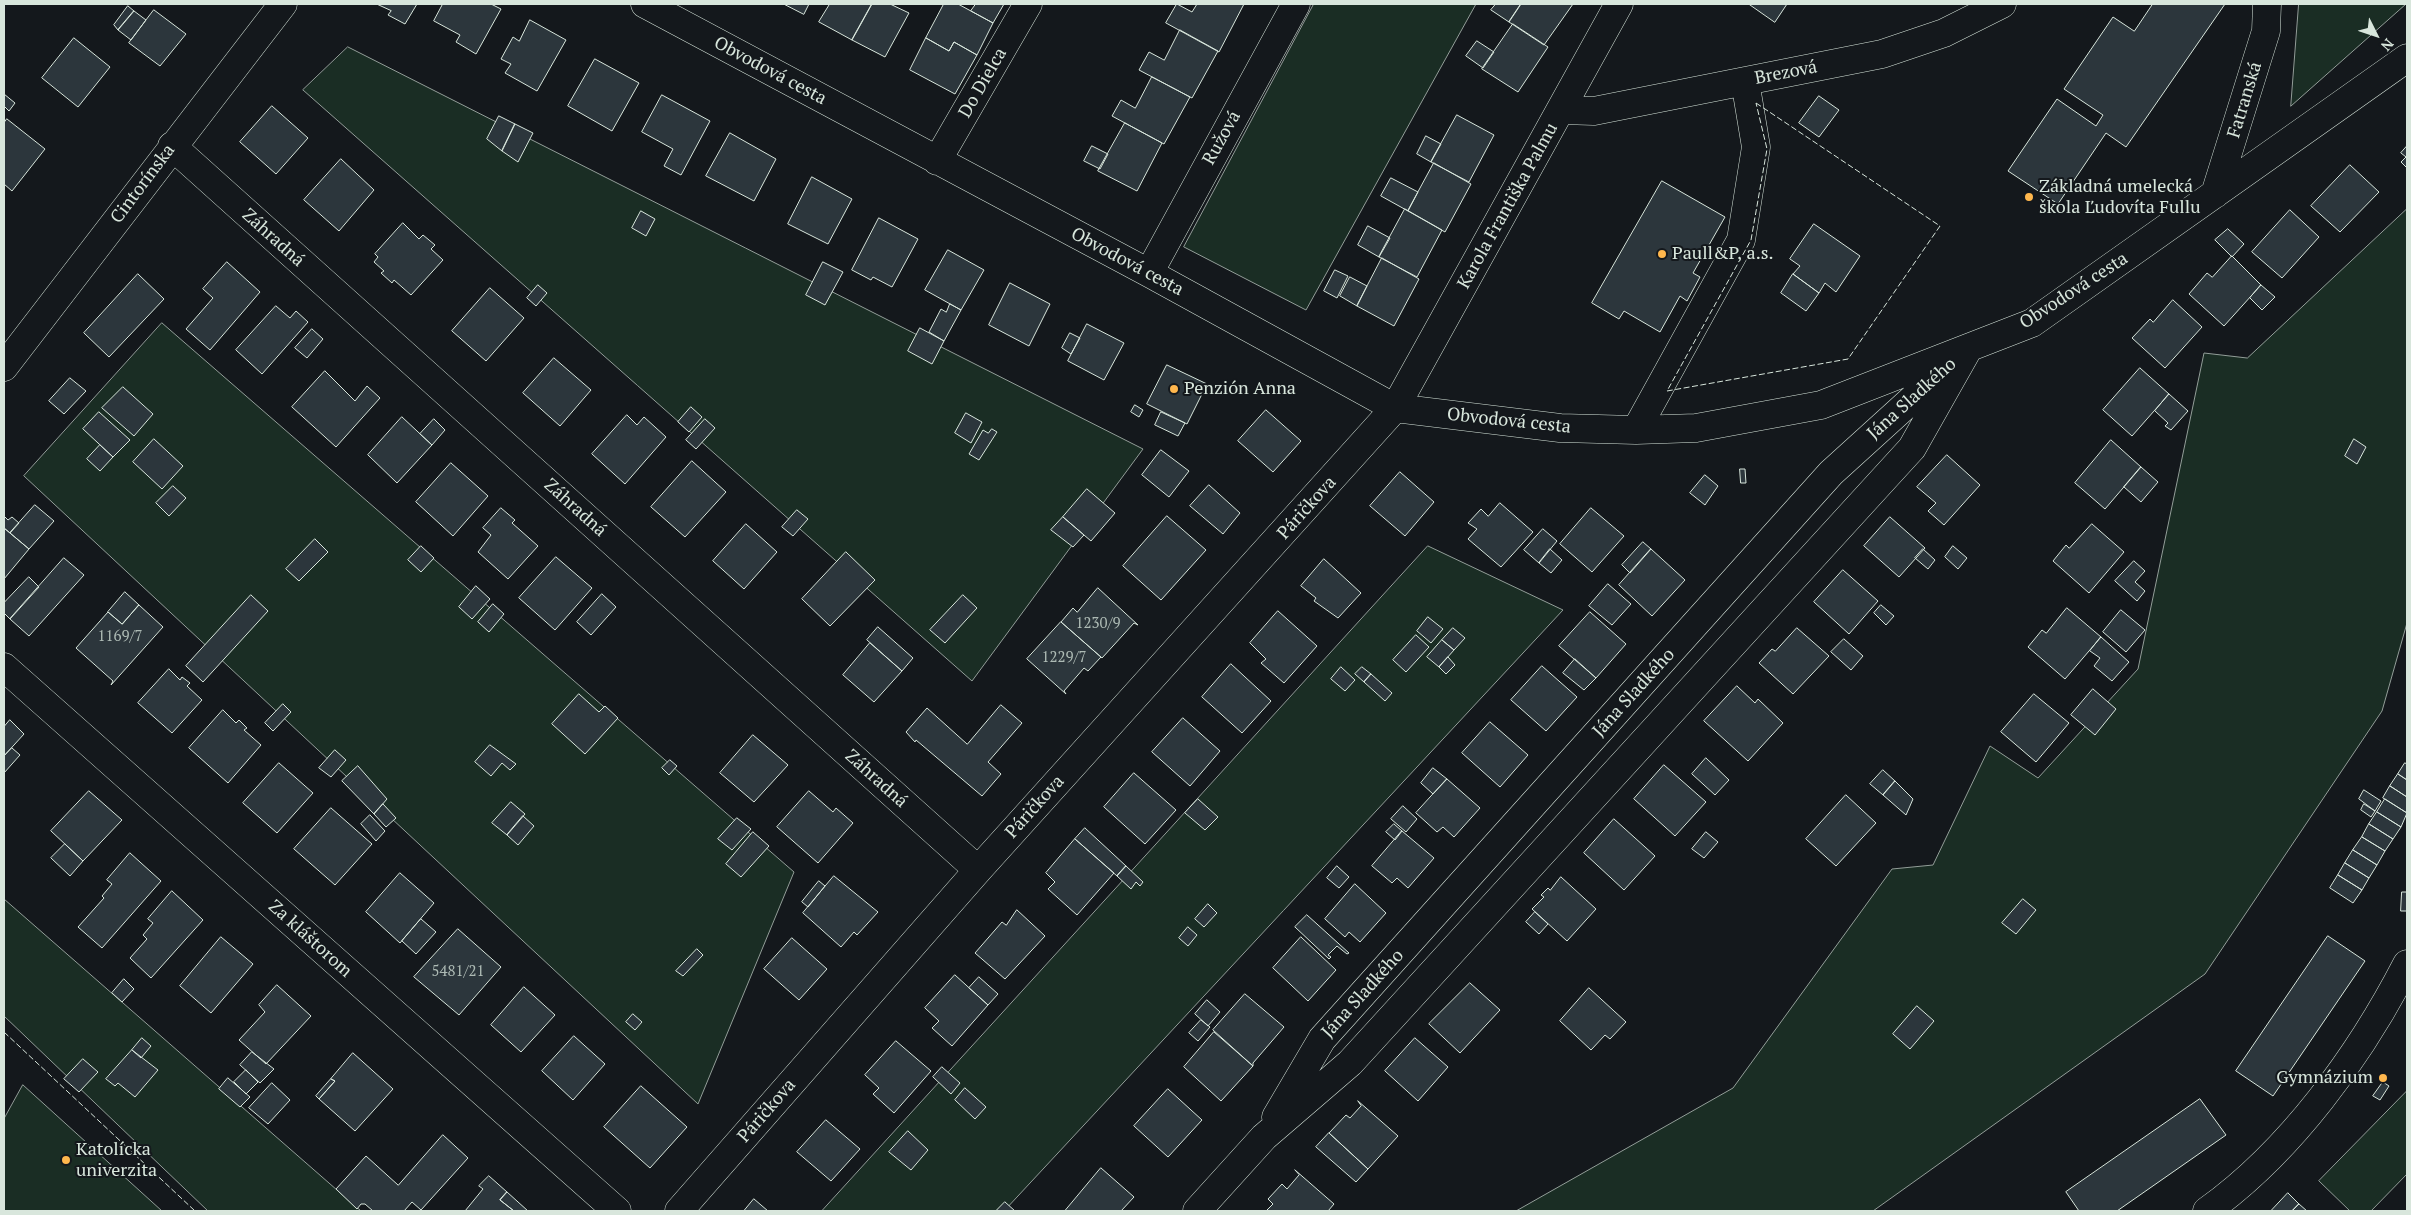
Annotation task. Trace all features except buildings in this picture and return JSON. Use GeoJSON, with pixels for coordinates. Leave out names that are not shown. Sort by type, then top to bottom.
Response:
{"type":"FeatureCollection","features":[{"type":"Feature","properties":{"kind":"street","name":"Cintorínska"},"geometry":{"type":"LineString","coordinates":[[4,367],[283,4]]}},
{"type":"Feature","properties":{"kind":"street","name":"Obvodová cesta"},"geometry":{"type":"LineString","coordinates":[[644,4],[937,162],[1149,273],[1395,408],[1560,428],[1636,430],[1696,428],[1821,405],[2032,323],[2407,58]]}},
{"type":"Feature","properties":{"kind":"street","name":"Do Dielca"},"geometry":{"type":"LineString","coordinates":[[937,162],[1028,4]]}},
{"type":"Feature","properties":{"kind":"street","name":"Ružová"},"geometry":{"type":"LineString","coordinates":[[1149,273],[1296,4]]}},
{"type":"Feature","properties":{"kind":"street","name":"Karola Františka Palmu"},"geometry":{"type":"LineString","coordinates":[[1395,408],[1619,4]]}},
{"type":"Feature","properties":{"kind":"street","name":"Brezová"},"geometry":{"type":"LineString","coordinates":[[1561,110],[1594,111],[1882,54],[1944,33],[2002,4]]}},
{"type":"Feature","properties":{"kind":"street","name":"Fatranská"},"geometry":{"type":"LineString","coordinates":[[2215,194],[2266,31],[2267,4]]}},
{"type":"Feature","properties":{"kind":"street"},"geometry":{"type":"LineString","coordinates":[[1636,430],[1741,240],[1756,147],[1745,81]]}},
{"type":"Feature","properties":{"kind":"street","name":"Záhradná"},"geometry":{"type":"LineString","coordinates":[[172,146],[978,870]]}},
{"type":"Feature","properties":{"kind":"street","name":"Jána Sladkého"},"geometry":{"type":"LineString","coordinates":[[1264,1138],[1322,1039],[1831,473],[1968,349]]}},
{"type":"Feature","properties":{"kind":"street","name":"Jána Sladkého"},"geometry":{"type":"LineString","coordinates":[[1197,1211],[1264,1138],[1350,1063],[1912,448],[1968,349]]}},
{"type":"Feature","properties":{"kind":"street","name":"Páričkova"},"geometry":{"type":"LineString","coordinates":[[679,1211],[978,870],[1395,408]]}},
{"type":"Feature","properties":{"kind":"street","name":"Za kláštorom"},"geometry":{"type":"LineString","coordinates":[[4,667],[617,1211]]}},
{"type":"Feature","properties":{"kind":"street"},"geometry":{"type":"LineString","coordinates":[[2223,1207],[2294,1133],[2349,1060],[2407,964]]}},
{"type":"Feature","properties":{"kind":"green space"},"geometry":{"type":"Polygon","coordinates":[[[1314,4],[1476,4],[1306,310],[1184,247],[1314,4]]]}},
{"type":"Feature","properties":{"kind":"green space"},"geometry":{"type":"Polygon","coordinates":[[[2299,4],[2406,4],[2291,106],[2299,4]]]}},
{"type":"Feature","properties":{"kind":"green space"},"geometry":{"type":"Polygon","coordinates":[[[348,47],[1143,449],[972,681],[303,90],[348,47]]]}},
{"type":"Feature","properties":{"kind":"green space"},"geometry":{"type":"Polygon","coordinates":[[[2407,209],[2407,623],[2382,711],[2205,974],[1873,1211],[1516,1211],[1733,1088],[1892,869],[1933,865],[1990,746],[2038,778],[2138,669],[2204,353],[2247,358],[2407,209]]]}},
{"type":"Feature","properties":{"kind":"green space"},"geometry":{"type":"Polygon","coordinates":[[[162,323],[794,872],[698,1104],[24,476],[162,323]]]}},
{"type":"Feature","properties":{"kind":"green space"},"geometry":{"type":"Polygon","coordinates":[[[1428,546],[1563,610],[1004,1211],[822,1211],[1428,546]]]}},
{"type":"Feature","properties":{"kind":"green space"},"geometry":{"type":"Polygon","coordinates":[[[4,899],[361,1211],[208,1211],[4,1016],[4,899]]]}},
{"type":"Feature","properties":{"kind":"green space","name":"Katolícka univerzita"},"geometry":{"type":"Polygon","coordinates":[[[23,1085],[162,1211],[4,1211],[4,1119],[23,1085]]]}},
{"type":"Feature","properties":{"kind":"green space"},"geometry":{"type":"Polygon","coordinates":[[[2407,1091],[2407,1174],[2371,1211],[2350,1211],[2319,1181],[2407,1091]]]}},
{"type":"Feature","properties":{"kind":"fence"},"geometry":{"type":"LineString","coordinates":[[1756,103],[1940,226],[1848,359],[1667,391],[1751,240],[1767,149],[1756,103]]}},
{"type":"Feature","properties":{"kind":"fence"},"geometry":{"type":"LineString","coordinates":[[4,1032],[195,1211]]}},
{"type":"Feature","properties":{"kind":"place","name":"Základná umelecká škola Ľudovíta Fullu"},"geometry":{"type":"Point","coordinates":[2029,197]}},
{"type":"Feature","properties":{"kind":"place","name":"Paull&P, a.s."},"geometry":{"type":"Point","coordinates":[1662,254]}},
{"type":"Feature","properties":{"kind":"place","name":"Penzión Anna"},"geometry":{"type":"Point","coordinates":[1174,389]}},
{"type":"Feature","properties":{"kind":"place","name":"Gymnázium"},"geometry":{"type":"Point","coordinates":[2383,1078]}},
{"type":"Feature","properties":{"kind":"place","name":"Katolícka univerzita"},"geometry":{"type":"Point","coordinates":[66,1160]}}]}
